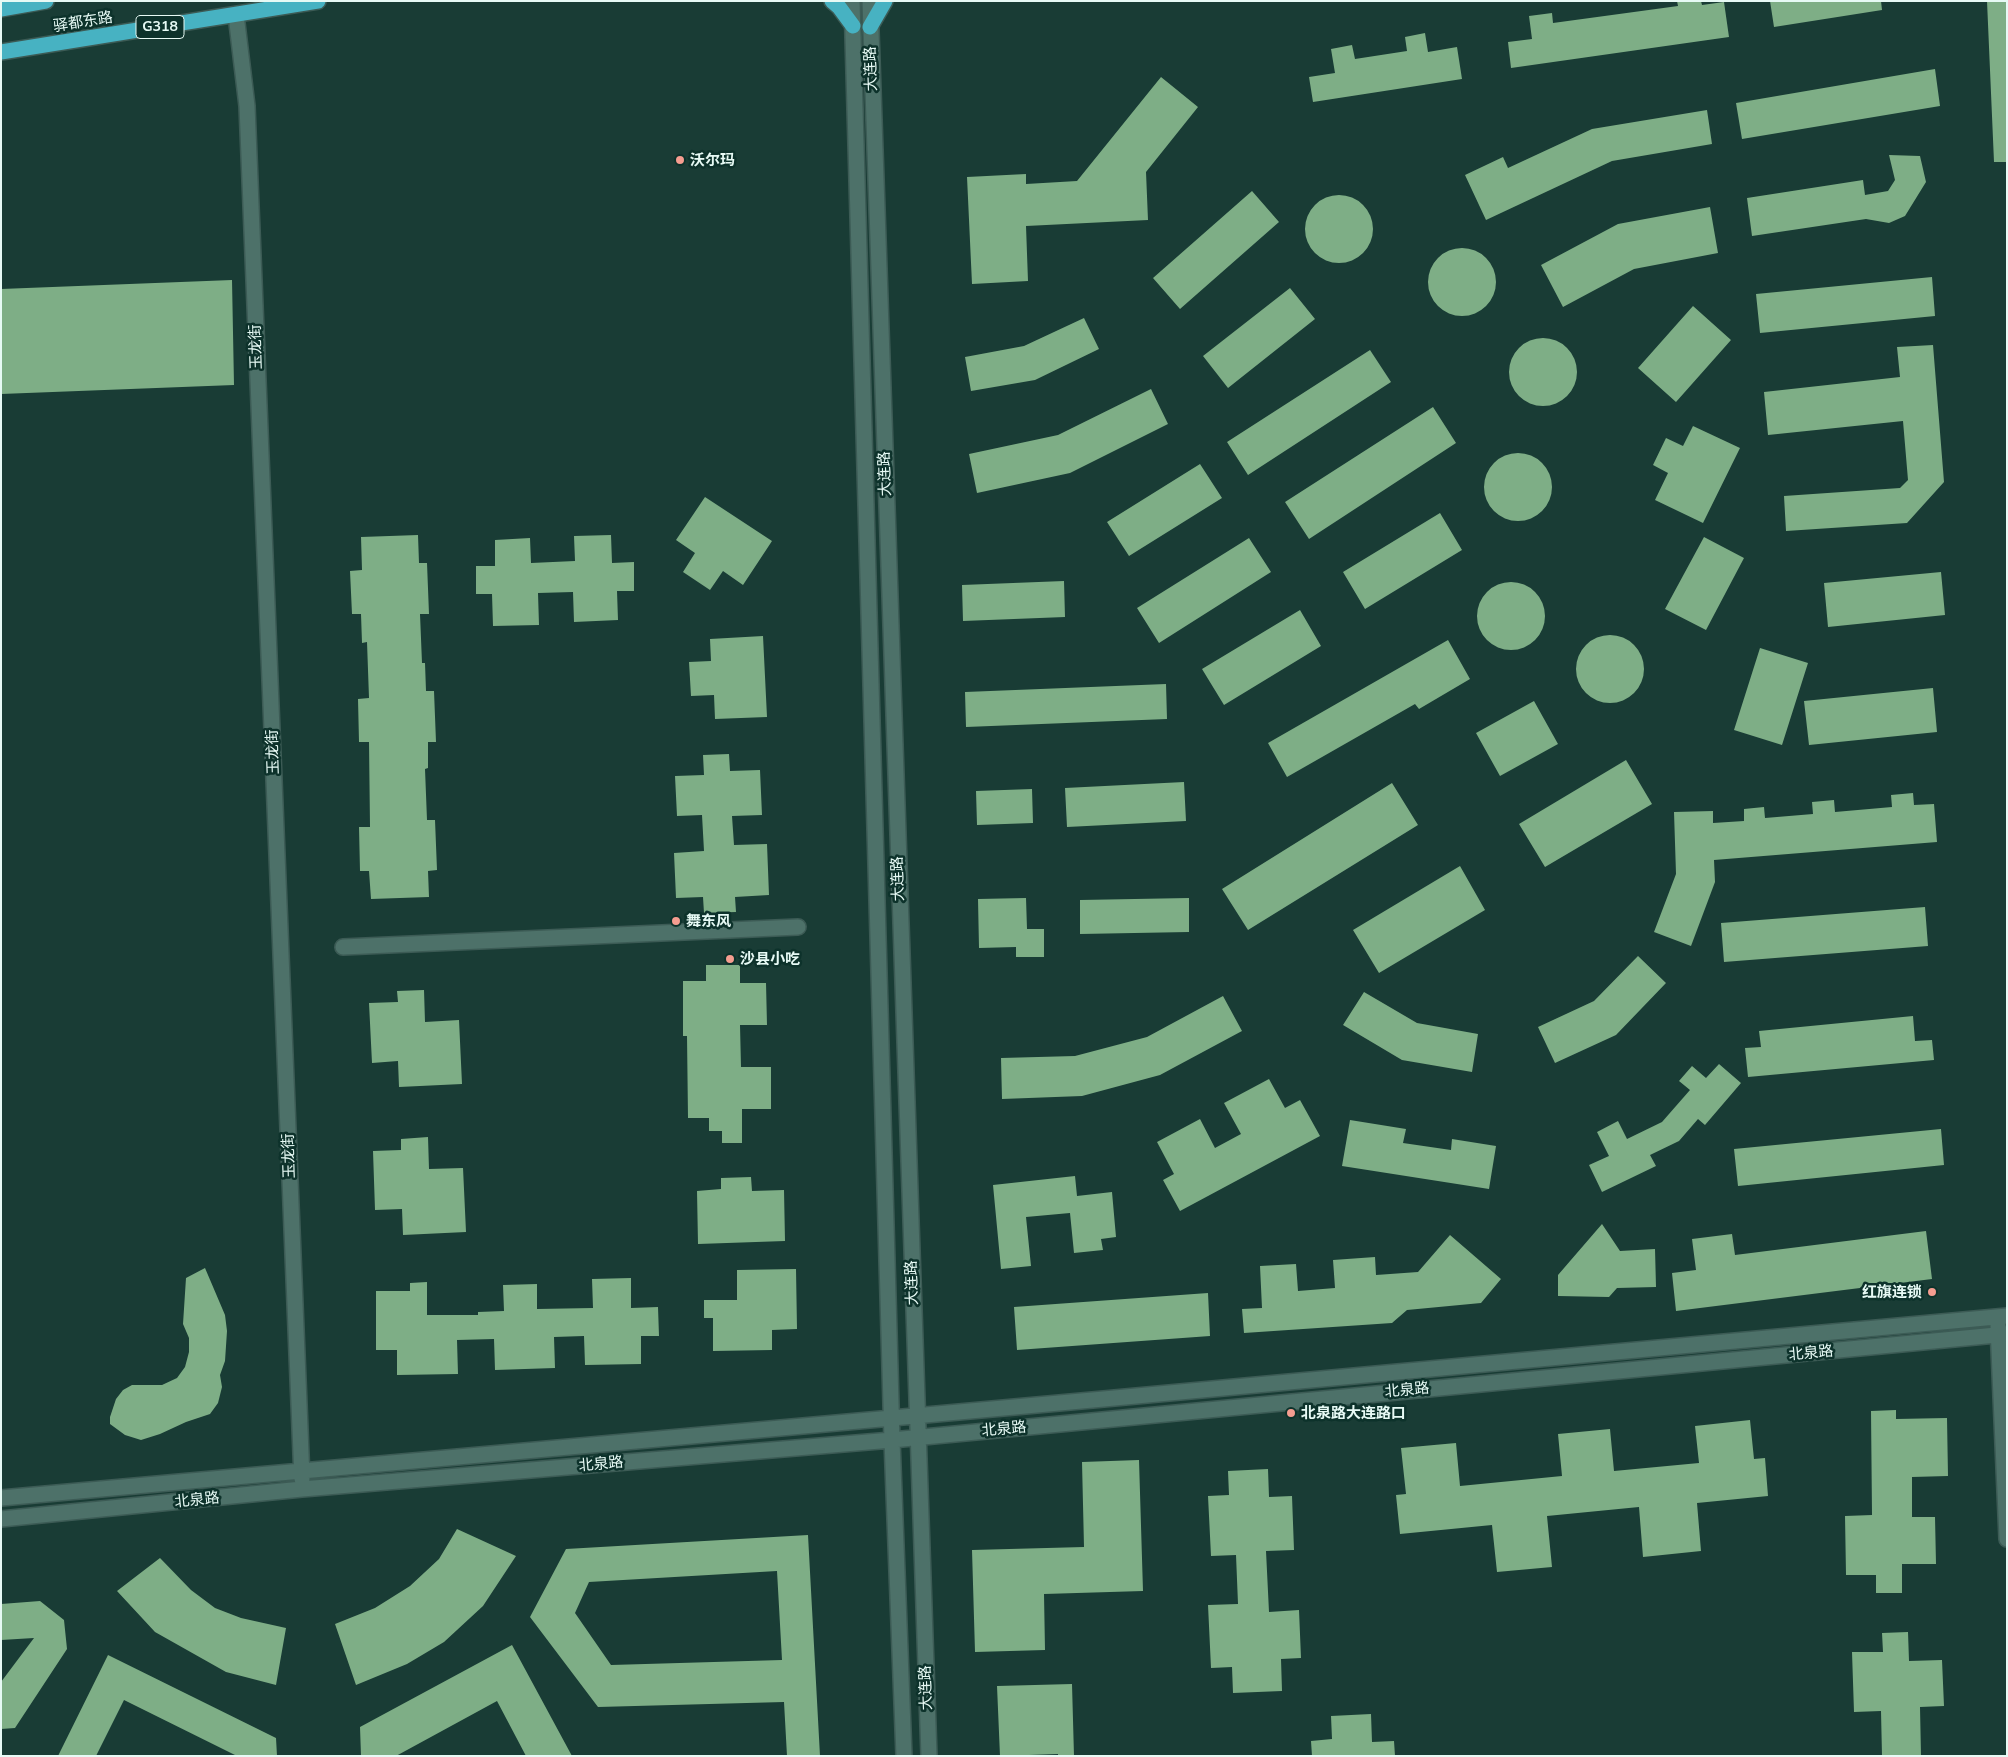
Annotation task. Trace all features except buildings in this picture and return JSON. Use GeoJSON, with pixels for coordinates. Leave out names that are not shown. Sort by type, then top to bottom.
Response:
{"type":"FeatureCollection","features":[{"type":"Feature","properties":{"kind":"highway","name":"驿都东路"},"geometry":{"type":"LineString","coordinates":[[1,9],[46,1]]}},
{"type":"Feature","properties":{"kind":"highway","name":"驿都东路"},"geometry":{"type":"LineString","coordinates":[[1,52],[318,1]]}},
{"type":"Feature","properties":{"kind":"highway"},"geometry":{"type":"LineString","coordinates":[[832,1],[839,7],[853,26]]}},
{"type":"Feature","properties":{"kind":"highway"},"geometry":{"type":"LineString","coordinates":[[870,27],[886,1]]}},
{"type":"Feature","properties":{"kind":"street","name":"大连路"},"geometry":{"type":"LineString","coordinates":[[852,1],[891,1419],[904,1756]]}},
{"type":"Feature","properties":{"kind":"street","name":"大连路"},"geometry":{"type":"LineString","coordinates":[[870,1],[916,1416],[929,1756]]}},
{"type":"Feature","properties":{"kind":"street","name":"玉龙街"},"geometry":{"type":"LineString","coordinates":[[236,15],[247,106],[302,1489]]}},
{"type":"Feature","properties":{"kind":"street"},"geometry":{"type":"LineString","coordinates":[[343,947],[798,927]]}},
{"type":"Feature","properties":{"kind":"street","name":"北泉路"},"geometry":{"type":"LineString","coordinates":[[1,1498],[2002,1317]]}},
{"type":"Feature","properties":{"kind":"street"},"geometry":{"type":"LineString","coordinates":[[2002,1317],[2007,1539]]}},
{"type":"Feature","properties":{"kind":"street","name":"北泉路"},"geometry":{"type":"LineString","coordinates":[[1,1519],[302,1489],[892,1440],[2003,1335]]}},
{"type":"Feature","properties":{"kind":"place","name":"沃尔玛"},"geometry":{"type":"Point","coordinates":[680,160]}},
{"type":"Feature","properties":{"kind":"place","name":"舞东风"},"geometry":{"type":"Point","coordinates":[676,921]}},
{"type":"Feature","properties":{"kind":"place","name":"沙县小吃"},"geometry":{"type":"Point","coordinates":[730,959]}},
{"type":"Feature","properties":{"kind":"place","name":"红旗连锁"},"geometry":{"type":"Point","coordinates":[1932,1292]}},
{"type":"Feature","properties":{"kind":"place","name":"北泉路大连路口"},"geometry":{"type":"Point","coordinates":[1291,1413]}}]}
